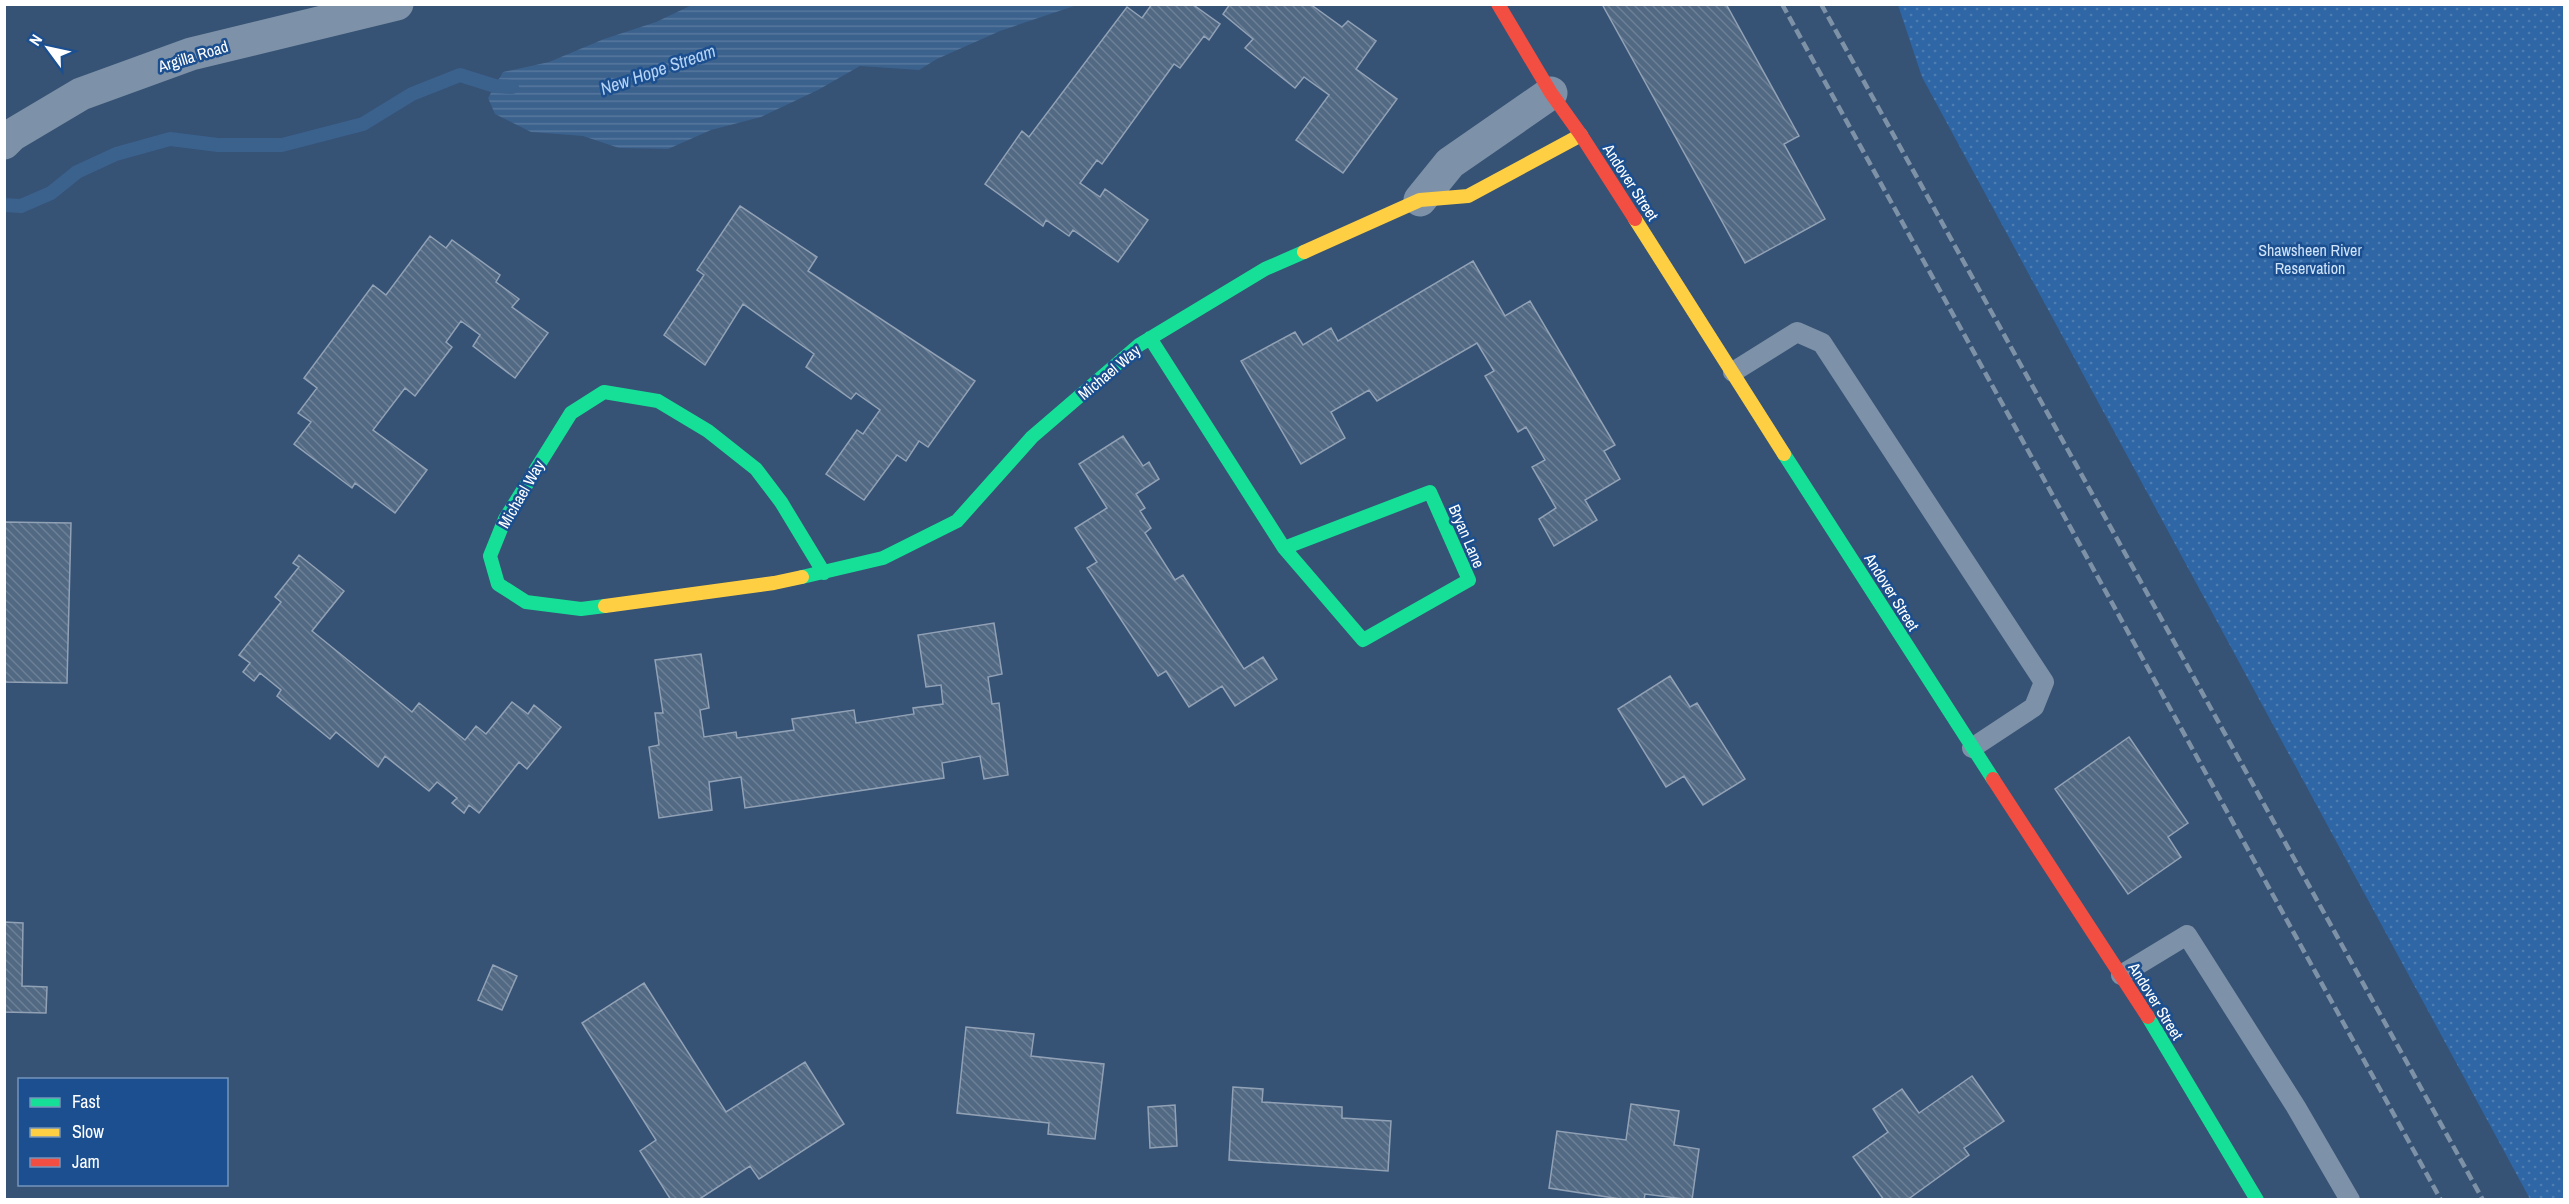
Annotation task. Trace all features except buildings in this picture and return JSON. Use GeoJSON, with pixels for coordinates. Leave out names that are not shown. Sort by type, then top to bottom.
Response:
{"type":"FeatureCollection","features":[{"type":"Feature","properties":{"kind":"street","name":"Argilla Road"},"geometry":{"type":"LineString","coordinates":[[4,143],[12,135],[81,94],[191,54],[397,4]]}},
{"type":"Feature","properties":{"kind":"street","name":"Andover Street"},"geometry":{"type":"LineString","coordinates":[[1498,4],[1551,93],[1581,135],[1972,748],[2121,975],[2257,1200]]}},
{"type":"Feature","properties":{"kind":"street","name":"Michael Way"},"geometry":{"type":"LineString","coordinates":[[1419,200],[1450,163],[1551,93]]}},
{"type":"Feature","properties":{"kind":"street","name":"Michael Way"},"geometry":{"type":"LineString","coordinates":[[824,573],[782,502],[756,469],[708,431],[658,401],[604,392],[571,413],[505,519],[490,556],[498,584],[526,602],[581,609],[774,583],[824,573],[883,558],[957,521],[1032,437],[1138,345],[1265,269],[1419,200],[1468,196],[1581,135]]}},
{"type":"Feature","properties":{"kind":"street","name":"Bryan Lane"},"geometry":{"type":"LineString","coordinates":[[1150,338],[1284,548],[1363,640],[1469,580],[1430,492],[1284,548]]}},
{"type":"Feature","properties":{"kind":"lane"},"geometry":{"type":"LineString","coordinates":[[1733,372],[1797,332],[1822,343],[2044,682],[2034,707],[1972,748]]}},
{"type":"Feature","properties":{"kind":"lane"},"geometry":{"type":"LineString","coordinates":[[2121,975],[2187,935],[2296,1107],[2350,1200]]}},
{"type":"Feature","properties":{"kind":"green space","name":"Shawsheen River Reservation"},"geometry":{"type":"Polygon","coordinates":[[[1898,5],[2564,5],[2564,1199],[2530,1199],[1922,77],[1898,5]]]}},
{"type":"Feature","properties":{"kind":"water"},"geometry":{"type":"Polygon","coordinates":[[[694,4],[1077,5],[1000,31],[937,59],[919,70],[860,66],[818,90],[761,117],[711,130],[668,149],[619,148],[583,136],[531,132],[495,114],[488,98],[503,72],[549,62],[604,39],[656,22],[694,4]]]}},
{"type":"Feature","properties":{"kind":"waterway","name":"New Hope Stream"},"geometry":{"type":"LineString","coordinates":[[4,205],[21,206],[51,193],[77,172],[116,154],[170,139],[218,145],[282,145],[363,124],[412,94],[460,75],[495,86],[512,87]]}},
{"type":"Feature","properties":{"kind":"railway"},"geometry":{"type":"LineString","coordinates":[[1782,4],[2441,1200]]}},
{"type":"Feature","properties":{"kind":"railway"},"geometry":{"type":"LineString","coordinates":[[1821,4],[2483,1200]]}},
{"type":"Feature","properties":{"kind":"traffic: fast"},"geometry":{"type":"LineString","coordinates":[[802,577],[883,558],[957,521],[1032,437],[1139,345],[1265,269],[1304,252]]}},
{"type":"Feature","properties":{"kind":"traffic: fast"},"geometry":{"type":"LineString","coordinates":[[1150,338],[1284,548],[1363,640],[1469,580],[1430,492],[1284,548]]}},
{"type":"Feature","properties":{"kind":"traffic: fast"},"geometry":{"type":"LineString","coordinates":[[605,606],[581,609],[526,602],[498,584],[490,556],[505,519],[571,413],[604,392],[658,401],[708,431],[756,469],[781,502],[824,573]]}},
{"type":"Feature","properties":{"kind":"traffic: fast"},"geometry":{"type":"LineString","coordinates":[[1784,454],[1993,779]]}},
{"type":"Feature","properties":{"kind":"traffic: fast"},"geometry":{"type":"LineString","coordinates":[[2148,1017],[2257,1200]]}},
{"type":"Feature","properties":{"kind":"traffic: slow"},"geometry":{"type":"LineString","coordinates":[[1304,252],[1420,200],[1468,196],[1581,135]]}},
{"type":"Feature","properties":{"kind":"traffic: slow"},"geometry":{"type":"LineString","coordinates":[[1635,219],[1784,454]]}},
{"type":"Feature","properties":{"kind":"traffic: slow"},"geometry":{"type":"LineString","coordinates":[[605,606],[774,583],[802,577]]}},
{"type":"Feature","properties":{"kind":"traffic: jam"},"geometry":{"type":"LineString","coordinates":[[1498,4],[1551,93],[1635,219]]}},
{"type":"Feature","properties":{"kind":"traffic: jam"},"geometry":{"type":"LineString","coordinates":[[1993,779],[2148,1017]]}}]}
